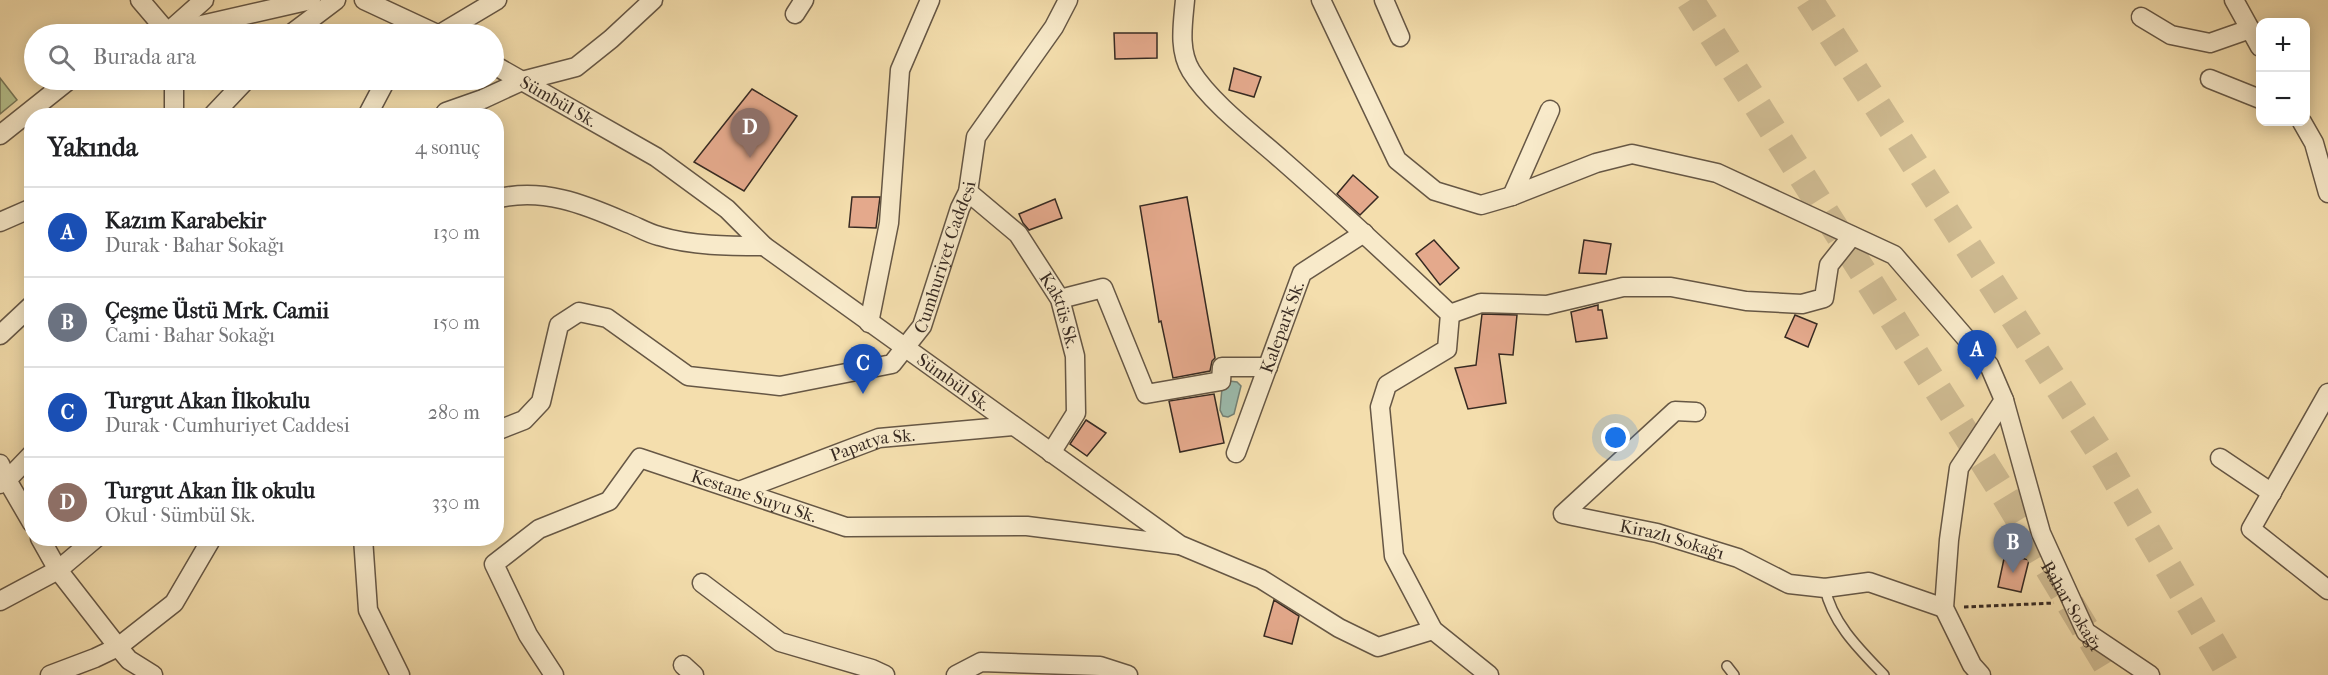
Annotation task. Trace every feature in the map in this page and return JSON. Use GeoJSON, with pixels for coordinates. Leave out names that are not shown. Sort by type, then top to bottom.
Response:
{"type":"FeatureCollection","features":[{"type":"Feature","properties":{"kind":"street"},"geometry":{"type":"LineString","coordinates":[[140,0],[158,24]]}},
{"type":"Feature","properties":{"kind":"street"},"geometry":{"type":"LineString","coordinates":[[177,24],[204,0]]}},
{"type":"Feature","properties":{"kind":"street"},"geometry":{"type":"LineString","coordinates":[[209,24],[311,0]]}},
{"type":"Feature","properties":{"kind":"street"},"geometry":{"type":"LineString","coordinates":[[304,24],[336,0]]}},
{"type":"Feature","properties":{"kind":"street"},"geometry":{"type":"LineString","coordinates":[[364,0],[417,24]]}},
{"type":"Feature","properties":{"kind":"street"},"geometry":{"type":"LineString","coordinates":[[456,24],[497,0]]}},
{"type":"Feature","properties":{"kind":"street"},"geometry":{"type":"LineString","coordinates":[[504,89],[522,81],[576,67],[611,39],[653,0]]}},
{"type":"Feature","properties":{"kind":"street"},"geometry":{"type":"LineString","coordinates":[[869,322],[889,223],[900,70],[930,0]]}},
{"type":"Feature","properties":{"kind":"street","name":"Cumhuriyet Caddesi"},"geometry":{"type":"LineString","coordinates":[[504,428],[524,420],[541,402],[559,325],[579,312],[608,318],[688,375],[700,377],[780,386],[892,364],[922,326],[960,208],[968,192],[976,137],[1054,27],[1068,0]]}},
{"type":"Feature","properties":{"kind":"street"},"geometry":{"type":"LineString","coordinates":[[1185,0],[1183,50],[1191,70],[1223,107],[1364,233],[1450,314]]}},
{"type":"Feature","properties":{"kind":"street","name":"Bahar Sokağı"},"geometry":{"type":"LineString","coordinates":[[1321,0],[1397,160],[1434,191],[1481,205],[1512,196],[1596,163],[1632,154],[1717,173],[1894,255],[1989,365],[2004,400],[2041,532],[2086,632],[2150,675]]}},
{"type":"Feature","properties":{"kind":"street"},"geometry":{"type":"LineString","coordinates":[[1384,0],[1400,38]]}},
{"type":"Feature","properties":{"kind":"street"},"geometry":{"type":"LineString","coordinates":[[2234,0],[2256,40]]}},
{"type":"Feature","properties":{"kind":"street"},"geometry":{"type":"LineString","coordinates":[[2141,17],[2171,35],[2210,43],[2250,29]]}},
{"type":"Feature","properties":{"kind":"street","name":"Sümbül Sk."},"geometry":{"type":"LineString","coordinates":[[504,71],[656,157],[727,209],[764,246],[1180,545],[1261,579],[1339,628],[1378,647],[1433,630]]}},
{"type":"Feature","properties":{"kind":"street"},"geometry":{"type":"LineString","coordinates":[[2210,79],[2256,97]]}},
{"type":"Feature","properties":{"kind":"street"},"geometry":{"type":"LineString","coordinates":[[34,108],[56,90]]}},
{"type":"Feature","properties":{"kind":"street"},"geometry":{"type":"LineString","coordinates":[[174,90],[174,108]]}},
{"type":"Feature","properties":{"kind":"street"},"geometry":{"type":"LineString","coordinates":[[220,108],[237,90]]}},
{"type":"Feature","properties":{"kind":"street"},"geometry":{"type":"LineString","coordinates":[[371,108],[381,90]]}},
{"type":"Feature","properties":{"kind":"street"},"geometry":{"type":"LineString","coordinates":[[457,108],[502,90]]}},
{"type":"Feature","properties":{"kind":"street"},"geometry":{"type":"LineString","coordinates":[[1512,196],[1550,110]]}},
{"type":"Feature","properties":{"kind":"street"},"geometry":{"type":"LineString","coordinates":[[0,135],[24,116]]}},
{"type":"Feature","properties":{"kind":"street"},"geometry":{"type":"LineString","coordinates":[[2306,126],[2321,140],[2328,193]]}},
{"type":"Feature","properties":{"kind":"street","name":"Kaktüs Sk."},"geometry":{"type":"LineString","coordinates":[[968,192],[1018,234],[1060,299],[1075,356],[1076,413],[1051,453]]}},
{"type":"Feature","properties":{"kind":"street"},"geometry":{"type":"LineString","coordinates":[[504,197],[514,194],[546,195],[598,210],[659,236],[709,245],[764,246]]}},
{"type":"Feature","properties":{"kind":"street"},"geometry":{"type":"LineString","coordinates":[[0,222],[24,212]]}},
{"type":"Feature","properties":{"kind":"street","name":"Kalepark Sk."},"geometry":{"type":"LineString","coordinates":[[1236,453],[1302,273],[1364,233]]}},
{"type":"Feature","properties":{"kind":"street"},"geometry":{"type":"LineString","coordinates":[[1450,314],[1480,303],[1547,305],[1623,287],[1671,287],[1746,301],[1802,304],[1824,298],[1829,265],[1852,236]]}},
{"type":"Feature","properties":{"kind":"street"},"geometry":{"type":"LineString","coordinates":[[1060,299],[1102,288],[1146,394],[1221,381],[1222,367],[1268,367]]}},
{"type":"Feature","properties":{"kind":"street"},"geometry":{"type":"LineString","coordinates":[[0,335],[24,312]]}},
{"type":"Feature","properties":{"kind":"street"},"geometry":{"type":"LineString","coordinates":[[1450,314],[1447,349],[1387,385],[1380,407],[1394,556],[1433,630],[1484,674]]}},
{"type":"Feature","properties":{"kind":"street"},"geometry":{"type":"LineString","coordinates":[[2328,393],[2252,529],[2328,590]]}},
{"type":"Feature","properties":{"kind":"street"},"geometry":{"type":"LineString","coordinates":[[1981,675],[1972,665],[1944,608],[1949,540],[1959,468],[2004,400]]}},
{"type":"Feature","properties":{"kind":"street","name":"Kirazlı Sokağı"},"geometry":{"type":"LineString","coordinates":[[1696,412],[1675,411],[1563,514],[1658,533],[1738,558],[1789,584],[1825,588],[1869,582],[1944,608]]}},
{"type":"Feature","properties":{"kind":"street","name":"Papatya Sk."},"geometry":{"type":"LineString","coordinates":[[739,491],[879,438],[1013,426]]}},
{"type":"Feature","properties":{"kind":"street","name":"Kestane Suyu Sk."},"geometry":{"type":"LineString","coordinates":[[554,675],[528,635],[494,564],[539,529],[609,501],[640,458],[846,527],[1027,526],[1180,545]]}},
{"type":"Feature","properties":{"kind":"street"},"geometry":{"type":"LineString","coordinates":[[2220,458],[2271,493]]}},
{"type":"Feature","properties":{"kind":"street"},"geometry":{"type":"LineString","coordinates":[[24,460],[2,476],[24,510]]}},
{"type":"Feature","properties":{"kind":"street"},"geometry":{"type":"LineString","coordinates":[[44,546],[58,570],[117,647],[129,660],[153,675]]}},
{"type":"Feature","properties":{"kind":"street"},"geometry":{"type":"LineString","coordinates":[[0,601],[58,570],[86,546]]}},
{"type":"Feature","properties":{"kind":"street"},"geometry":{"type":"LineString","coordinates":[[50,675],[117,647],[174,603],[207,546]]}},
{"type":"Feature","properties":{"kind":"street"},"geometry":{"type":"LineString","coordinates":[[364,546],[368,610],[400,675]]}},
{"type":"Feature","properties":{"kind":"street"},"geometry":{"type":"LineString","coordinates":[[702,583],[780,642],[872,669],[885,675]]}},
{"type":"Feature","properties":{"kind":"street"},"geometry":{"type":"LineString","coordinates":[[956,675],[981,662],[1100,666],[1128,675]]}},
{"type":"Feature","properties":{"kind":"lane"},"geometry":{"type":"LineString","coordinates":[[1825,588],[1828,606],[1851,641],[1884,675]]}},
{"type":"Feature","properties":{"kind":"lane"},"geometry":{"type":"LineString","coordinates":[[1727,666],[1734,675]]}},
{"type":"Feature","properties":{"kind":"path"},"geometry":{"type":"LineString","coordinates":[[1944,608],[2073,603]]}},
{"type":"Feature","properties":{"kind":"green space"},"geometry":{"type":"Polygon","coordinates":[[[0,78],[17,100],[0,114],[0,78]]]}},
{"type":"Feature","properties":{"kind":"shaded area"},"geometry":{"type":"Polygon","coordinates":[[[1229,381],[1237,382],[1241,386],[1234,414],[1228,417],[1223,416],[1220,410],[1222,388],[1229,381]]]}},
{"type":"Feature","properties":{"kind":"building"},"geometry":{"type":"Polygon","coordinates":[[[1114,33],[1157,33],[1157,58],[1115,59],[1114,33]]]}},
{"type":"Feature","properties":{"kind":"building"},"geometry":{"type":"Polygon","coordinates":[[[1234,68],[1261,77],[1254,97],[1229,90],[1234,68]]]}},
{"type":"Feature","properties":{"kind":"building"},"geometry":{"type":"Polygon","coordinates":[[[752,89],[797,116],[744,191],[694,162],[752,89]]]}},
{"type":"Feature","properties":{"kind":"building"},"geometry":{"type":"Polygon","coordinates":[[[1353,175],[1378,197],[1360,215],[1337,194],[1353,175]]]}},
{"type":"Feature","properties":{"kind":"building"},"geometry":{"type":"Polygon","coordinates":[[[852,197],[880,197],[876,228],[849,227],[852,197]]]}},
{"type":"Feature","properties":{"kind":"building"},"geometry":{"type":"Polygon","coordinates":[[[1187,197],[1215,358],[1210,371],[1173,378],[1161,321],[1159,322],[1140,206],[1187,197]]]}},
{"type":"Feature","properties":{"kind":"building"},"geometry":{"type":"Polygon","coordinates":[[[1055,199],[1062,218],[1029,230],[1019,214],[1055,199]]]}},
{"type":"Feature","properties":{"kind":"building"},"geometry":{"type":"Polygon","coordinates":[[[1434,240],[1459,268],[1440,285],[1416,254],[1434,240]]]}},
{"type":"Feature","properties":{"kind":"building"},"geometry":{"type":"Polygon","coordinates":[[[1584,240],[1611,244],[1606,274],[1579,273],[1584,240]]]}},
{"type":"Feature","properties":{"kind":"building"},"geometry":{"type":"Polygon","coordinates":[[[1598,305],[1598,310],[1602,310],[1607,338],[1576,342],[1571,312],[1598,305]]]}},
{"type":"Feature","properties":{"kind":"building"},"geometry":{"type":"Polygon","coordinates":[[[1482,314],[1517,315],[1513,355],[1499,354],[1506,403],[1468,409],[1455,368],[1476,365],[1482,314]]]}},
{"type":"Feature","properties":{"kind":"building"},"geometry":{"type":"Polygon","coordinates":[[[1795,315],[1817,324],[1808,347],[1785,337],[1795,315]]]}},
{"type":"Feature","properties":{"kind":"building"},"geometry":{"type":"Polygon","coordinates":[[[1214,394],[1224,443],[1180,452],[1169,401],[1214,394]]]}},
{"type":"Feature","properties":{"kind":"building"},"geometry":{"type":"Polygon","coordinates":[[[1086,420],[1106,433],[1087,456],[1070,444],[1086,420]]]}},
{"type":"Feature","properties":{"kind":"building"},"geometry":{"type":"Polygon","coordinates":[[[2005,554],[2029,560],[2021,592],[1998,587],[2005,554]]]}},
{"type":"Feature","properties":{"kind":"building"},"geometry":{"type":"Polygon","coordinates":[[[1274,600],[1299,616],[1292,644],[1264,636],[1274,600]]]}},
{"type":"Feature","properties":{"kind":"tunnel"},"geometry":{"type":"LineString","coordinates":[[1690,0],[2004,494],[2113,675]]}},
{"type":"Feature","properties":{"kind":"tunnel"},"geometry":{"type":"LineString","coordinates":[[1809,0],[2099,450],[2231,675]]}},
{"type":"Feature","properties":{"kind":"place","name":"Turgut Akan İlk okulu"},"geometry":{"type":"Point","coordinates":[750,158]}},
{"type":"Feature","properties":{"kind":"place","name":"Kazım Karabekir"},"geometry":{"type":"Point","coordinates":[1977,380]}},
{"type":"Feature","properties":{"kind":"place","name":"Turgut Akan İlkokulu"},"geometry":{"type":"Point","coordinates":[863,394]}},
{"type":"Feature","properties":{"kind":"place","name":"Çeşme Üstü Mrk. Camii"},"geometry":{"type":"Point","coordinates":[2013,573]}}]}
